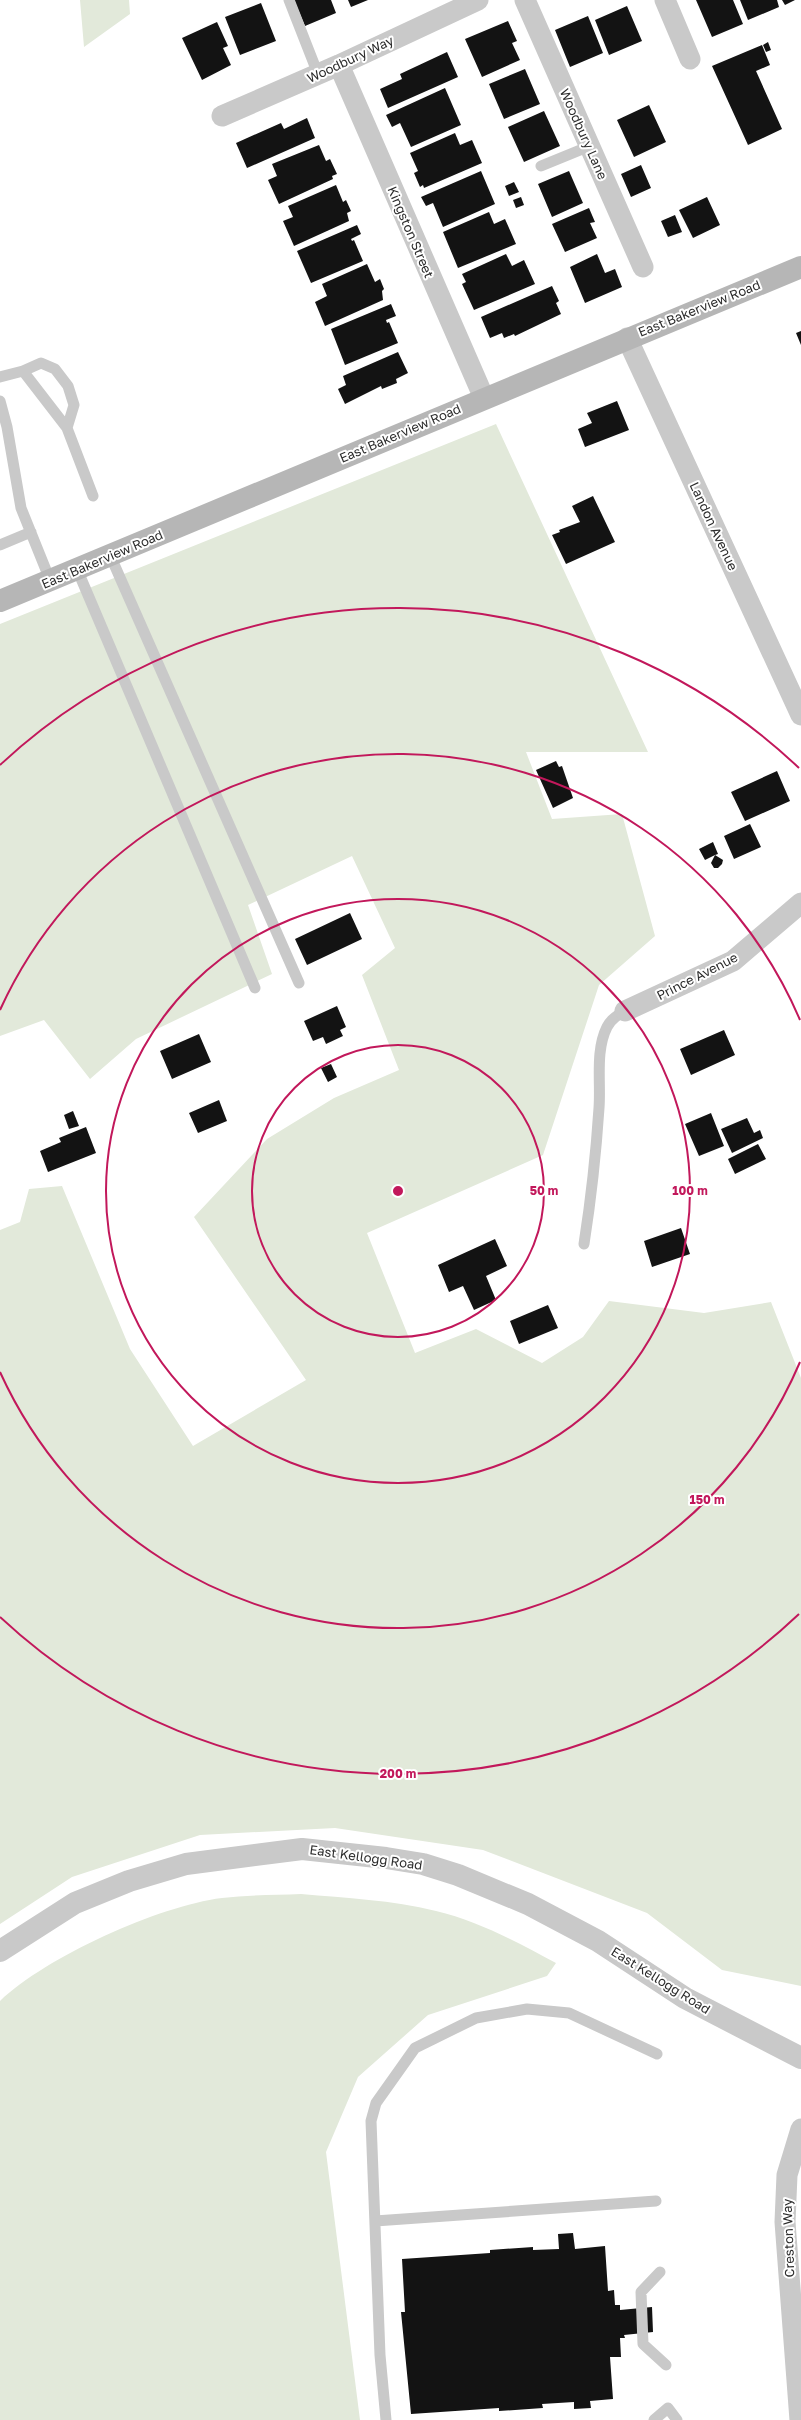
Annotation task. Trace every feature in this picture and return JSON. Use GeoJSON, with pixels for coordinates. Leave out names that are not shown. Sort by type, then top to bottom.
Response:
{"type":"FeatureCollection","features":[{"type":"Feature","properties":{"kind":"main road","name":"East Bakerview Road"},"geometry":{"type":"LineString","coordinates":[[0,601],[627,338],[801,267]]}},
{"type":"Feature","properties":{"kind":"street","name":"Woodbury Way"},"geometry":{"type":"LineString","coordinates":[[222,116],[339,65],[478,0]]}},
{"type":"Feature","properties":{"kind":"street","name":"Woodbury Lane"},"geometry":{"type":"LineString","coordinates":[[525,0],[643,267]]}},
{"type":"Feature","properties":{"kind":"street"},"geometry":{"type":"LineString","coordinates":[[665,0],[690,59]]}},
{"type":"Feature","properties":{"kind":"street","name":"Kingston Street"},"geometry":{"type":"LineString","coordinates":[[339,65],[484,398]]}},
{"type":"Feature","properties":{"kind":"street","name":"Landon Avenue"},"geometry":{"type":"LineString","coordinates":[[627,338],[801,715]]}},
{"type":"Feature","properties":{"kind":"street","name":"Prince Avenue"},"geometry":{"type":"LineString","coordinates":[[625,1011],[733,961],[801,903]]}},
{"type":"Feature","properties":{"kind":"street","name":"East Kellogg Road"},"geometry":{"type":"LineString","coordinates":[[0,1950],[75,1903],[129,1881],[186,1864],[302,1849],[386,1858],[423,1864],[528,1904],[598,1941],[685,1998],[801,2058]]}},
{"type":"Feature","properties":{"kind":"street","name":"Creston Way"},"geometry":{"type":"LineString","coordinates":[[800,2420],[785,2222],[787,2175],[801,2129]]}},
{"type":"Feature","properties":{"kind":"lane"},"geometry":{"type":"LineString","coordinates":[[289,0],[318,74]]}},
{"type":"Feature","properties":{"kind":"lane"},"geometry":{"type":"LineString","coordinates":[[541,166],[590,146]]}},
{"type":"Feature","properties":{"kind":"lane"},"geometry":{"type":"LineString","coordinates":[[0,377],[23,371],[41,363],[55,369],[68,386],[74,405],[67,428]]}},
{"type":"Feature","properties":{"kind":"lane"},"geometry":{"type":"LineString","coordinates":[[23,371],[67,428],[93,496]]}},
{"type":"Feature","properties":{"kind":"lane"},"geometry":{"type":"LineString","coordinates":[[0,401],[7,428],[21,508],[50,580]]}},
{"type":"Feature","properties":{"kind":"lane"},"geometry":{"type":"LineString","coordinates":[[0,544],[31,532]]}},
{"type":"Feature","properties":{"kind":"lane"},"geometry":{"type":"LineString","coordinates":[[110,556],[300,983]]}},
{"type":"Feature","properties":{"kind":"lane"},"geometry":{"type":"LineString","coordinates":[[77,569],[255,988]]}},
{"type":"Feature","properties":{"kind":"lane"},"geometry":{"type":"LineString","coordinates":[[584,1244],[593,1185],[599,1106],[600,1055],[607,1027],[613,1018],[625,1011]]}},
{"type":"Feature","properties":{"kind":"lane"},"geometry":{"type":"LineString","coordinates":[[386,2420],[380,2355],[371,2121],[376,2103],[415,2048],[476,2018],[527,2009],[569,2013],[657,2054]]}},
{"type":"Feature","properties":{"kind":"lane"},"geometry":{"type":"LineString","coordinates":[[375,2221],[656,2201]]}},
{"type":"Feature","properties":{"kind":"lane"},"geometry":{"type":"LineString","coordinates":[[660,2272],[641,2292],[643,2344],[666,2365]]}},
{"type":"Feature","properties":{"kind":"lane"},"geometry":{"type":"LineString","coordinates":[[654,2420],[668,2408],[677,2420]]}},
{"type":"Feature","properties":{"kind":"green space"},"geometry":{"type":"Polygon","coordinates":[[[80,0],[129,0],[130,14],[84,47],[80,0]]]}},
{"type":"Feature","properties":{"kind":"green space"},"geometry":{"type":"Polygon","coordinates":[[[496,424],[648,752],[526,752],[552,819],[622,814],[655,936],[599,985],[543,1155],[367,1233],[415,1353],[476,1329],[542,1363],[583,1337],[609,1301],[704,1313],[771,1302],[801,1378],[801,1986],[722,1970],[647,1913],[483,1850],[335,1828],[200,1835],[72,1877],[0,1924],[0,1230],[20,1222],[29,1189],[62,1186],[130,1349],[193,1446],[306,1380],[194,1217],[267,1139],[334,1098],[399,1070],[362,975],[395,948],[352,856],[248,905],[272,974],[136,1039],[90,1079],[44,1020],[0,1036],[0,624],[496,424]]]}},
{"type":"Feature","properties":{"kind":"green space"},"geometry":{"type":"Polygon","coordinates":[[[301,1894],[386,1902],[419,1907],[452,1915],[498,1933],[556,1963],[547,1976],[428,2015],[358,2077],[326,2152],[360,2420],[0,2420],[0,2001],[20,1984],[45,1967],[74,1951],[104,1936],[167,1911],[222,1898],[301,1894]]]}},
{"type":"Feature","properties":{"kind":"building"},"geometry":{"type":"Polygon","coordinates":[[[294,0],[331,0],[336,13],[305,26],[294,0]]]}},
{"type":"Feature","properties":{"kind":"building"},"geometry":{"type":"Polygon","coordinates":[[[348,0],[368,0],[351,7],[348,0]]]}},
{"type":"Feature","properties":{"kind":"building"},"geometry":{"type":"Polygon","coordinates":[[[696,0],[733,0],[743,24],[712,37],[696,0]]]}},
{"type":"Feature","properties":{"kind":"building"},"geometry":{"type":"Polygon","coordinates":[[[740,0],[777,0],[779,7],[748,20],[740,0]]]}},
{"type":"Feature","properties":{"kind":"building"},"geometry":{"type":"Polygon","coordinates":[[[782,0],[795,0],[785,5],[782,0]]]}},
{"type":"Feature","properties":{"kind":"building"},"geometry":{"type":"Polygon","coordinates":[[[261,3],[276,41],[240,55],[225,17],[261,3]]]}},
{"type":"Feature","properties":{"kind":"building"},"geometry":{"type":"Polygon","coordinates":[[[627,6],[642,41],[609,55],[595,20],[627,6]]]}},
{"type":"Feature","properties":{"kind":"building"},"geometry":{"type":"Polygon","coordinates":[[[588,16],[603,53],[570,67],[555,30],[588,16]]]}},
{"type":"Feature","properties":{"kind":"building"},"geometry":{"type":"Polygon","coordinates":[[[508,21],[517,41],[512,43],[520,60],[482,77],[465,39],[508,21]]]}},
{"type":"Feature","properties":{"kind":"building"},"geometry":{"type":"Polygon","coordinates":[[[217,22],[228,46],[223,48],[231,65],[202,80],[182,38],[217,22]]]}},
{"type":"Feature","properties":{"kind":"building"},"geometry":{"type":"Polygon","coordinates":[[[768,42],[771,50],[766,52],[763,45],[768,42]]]}},
{"type":"Feature","properties":{"kind":"building"},"geometry":{"type":"Polygon","coordinates":[[[762,45],[770,65],[756,71],[782,129],[748,145],[712,66],[762,45]]]}},
{"type":"Feature","properties":{"kind":"building"},"geometry":{"type":"Polygon","coordinates":[[[447,52],[458,77],[388,108],[380,89],[402,79],[400,74],[447,52]]]}},
{"type":"Feature","properties":{"kind":"building"},"geometry":{"type":"Polygon","coordinates":[[[525,69],[540,104],[504,119],[489,84],[525,69]]]}},
{"type":"Feature","properties":{"kind":"building"},"geometry":{"type":"Polygon","coordinates":[[[445,88],[461,125],[411,147],[400,123],[392,127],[386,115],[445,88]]]}},
{"type":"Feature","properties":{"kind":"building"},"geometry":{"type":"Polygon","coordinates":[[[649,105],[666,142],[634,157],[617,120],[649,105]]]}},
{"type":"Feature","properties":{"kind":"building"},"geometry":{"type":"Polygon","coordinates":[[[544,111],[560,146],[524,162],[508,127],[544,111]]]}},
{"type":"Feature","properties":{"kind":"building"},"geometry":{"type":"Polygon","coordinates":[[[307,118],[315,138],[247,168],[236,143],[281,123],[284,129],[307,118]]]}},
{"type":"Feature","properties":{"kind":"building"},"geometry":{"type":"Polygon","coordinates":[[[455,133],[460,145],[472,140],[482,163],[424,188],[423,185],[420,187],[414,173],[418,171],[410,153],[455,133]]]}},
{"type":"Feature","properties":{"kind":"building"},"geometry":{"type":"Polygon","coordinates":[[[319,145],[326,161],[330,159],[337,174],[332,176],[333,179],[279,204],[268,180],[277,176],[272,164],[319,145]]]}},
{"type":"Feature","properties":{"kind":"building"},"geometry":{"type":"Polygon","coordinates":[[[641,165],[651,188],[631,197],[621,174],[641,165]]]}},
{"type":"Feature","properties":{"kind":"building"},"geometry":{"type":"Polygon","coordinates":[[[481,171],[495,204],[443,227],[433,203],[426,206],[421,197],[481,171]]]}},
{"type":"Feature","properties":{"kind":"building"},"geometry":{"type":"Polygon","coordinates":[[[569,171],[583,203],[552,217],[538,184],[569,171]]]}},
{"type":"Feature","properties":{"kind":"building"},"geometry":{"type":"Polygon","coordinates":[[[514,182],[519,192],[509,196],[505,186],[514,182]]]}},
{"type":"Feature","properties":{"kind":"building"},"geometry":{"type":"Polygon","coordinates":[[[336,185],[343,202],[346,200],[351,211],[347,213],[349,221],[294,246],[283,221],[293,217],[288,206],[336,185]]]}},
{"type":"Feature","properties":{"kind":"building"},"geometry":{"type":"Polygon","coordinates":[[[521,197],[524,205],[516,208],[513,200],[521,197]]]}},
{"type":"Feature","properties":{"kind":"building"},"geometry":{"type":"Polygon","coordinates":[[[707,197],[720,225],[693,238],[679,210],[707,197]]]}},
{"type":"Feature","properties":{"kind":"building"},"geometry":{"type":"Polygon","coordinates":[[[589,208],[595,222],[590,223],[597,238],[565,252],[552,224],[589,208]]]}},
{"type":"Feature","properties":{"kind":"building"},"geometry":{"type":"Polygon","coordinates":[[[489,212],[494,224],[505,219],[516,244],[458,268],[443,232],[489,212]]]}},
{"type":"Feature","properties":{"kind":"building"},"geometry":{"type":"Polygon","coordinates":[[[675,215],[682,232],[668,237],[661,221],[675,215]]]}},
{"type":"Feature","properties":{"kind":"building"},"geometry":{"type":"Polygon","coordinates":[[[357,225],[361,234],[351,239],[352,241],[354,240],[363,261],[311,283],[297,251],[357,225]]]}},
{"type":"Feature","properties":{"kind":"building"},"geometry":{"type":"Polygon","coordinates":[[[506,254],[512,266],[524,260],[535,284],[474,310],[462,284],[466,282],[462,274],[506,254]]]}},
{"type":"Feature","properties":{"kind":"building"},"geometry":{"type":"Polygon","coordinates":[[[597,254],[605,273],[615,269],[622,287],[585,303],[570,267],[597,254]]]}},
{"type":"Feature","properties":{"kind":"building"},"geometry":{"type":"Polygon","coordinates":[[[367,264],[375,282],[380,279],[384,289],[382,291],[383,300],[325,326],[315,302],[327,296],[322,284],[367,264]]]}},
{"type":"Feature","properties":{"kind":"building"},"geometry":{"type":"Polygon","coordinates":[[[552,286],[559,301],[556,303],[561,314],[515,336],[514,334],[504,338],[502,333],[490,338],[481,317],[552,286]]]}},
{"type":"Feature","properties":{"kind":"building"},"geometry":{"type":"Polygon","coordinates":[[[391,304],[396,316],[386,320],[387,323],[389,322],[398,343],[345,365],[331,329],[391,304]]]}},
{"type":"Feature","properties":{"kind":"building"},"geometry":{"type":"Polygon","coordinates":[[[801,331],[801,345],[796,333],[801,331]]]}},
{"type":"Feature","properties":{"kind":"building"},"geometry":{"type":"Polygon","coordinates":[[[398,352],[408,373],[396,379],[397,383],[382,389],[381,386],[345,404],[338,389],[346,385],[343,376],[398,352]]]}},
{"type":"Feature","properties":{"kind":"building"},"geometry":{"type":"Polygon","coordinates":[[[617,401],[629,430],[585,447],[578,429],[592,423],[587,413],[617,401]]]}},
{"type":"Feature","properties":{"kind":"building"},"geometry":{"type":"Polygon","coordinates":[[[593,496],[615,542],[566,564],[552,535],[560,532],[559,530],[580,522],[572,506],[593,496]]]}},
{"type":"Feature","properties":{"kind":"building"},"geometry":{"type":"Polygon","coordinates":[[[556,761],[559,767],[562,766],[573,798],[553,808],[536,770],[556,761]]]}},
{"type":"Feature","properties":{"kind":"building"},"geometry":{"type":"Polygon","coordinates":[[[777,771],[790,801],[745,821],[731,792],[777,771]]]}},
{"type":"Feature","properties":{"kind":"building"},"geometry":{"type":"Polygon","coordinates":[[[750,824],[761,847],[734,859],[724,836],[750,824]]]}},
{"type":"Feature","properties":{"kind":"building"},"geometry":{"type":"Polygon","coordinates":[[[713,842],[718,854],[705,860],[699,849],[713,842]]]}},
{"type":"Feature","properties":{"kind":"building"},"geometry":{"type":"Polygon","coordinates":[[[715,855],[723,860],[722,864],[718,868],[714,868],[711,863],[715,855]]]}},
{"type":"Feature","properties":{"kind":"building"},"geometry":{"type":"Polygon","coordinates":[[[350,913],[362,939],[307,965],[295,939],[350,913]]]}},
{"type":"Feature","properties":{"kind":"building"},"geometry":{"type":"Polygon","coordinates":[[[337,1006],[346,1027],[340,1030],[343,1036],[326,1044],[323,1037],[313,1041],[304,1021],[337,1006]]]}},
{"type":"Feature","properties":{"kind":"building"},"geometry":{"type":"Polygon","coordinates":[[[724,1030],[735,1055],[691,1075],[680,1049],[724,1030]]]}},
{"type":"Feature","properties":{"kind":"building"},"geometry":{"type":"Polygon","coordinates":[[[199,1034],[211,1062],[172,1079],[160,1051],[199,1034]]]}},
{"type":"Feature","properties":{"kind":"building"},"geometry":{"type":"Polygon","coordinates":[[[331,1064],[337,1077],[328,1082],[321,1068],[331,1064]]]}},
{"type":"Feature","properties":{"kind":"building"},"geometry":{"type":"Polygon","coordinates":[[[219,1100],[227,1121],[198,1133],[189,1113],[219,1100]]]}},
{"type":"Feature","properties":{"kind":"building"},"geometry":{"type":"Polygon","coordinates":[[[73,1111],[79,1126],[69,1129],[64,1115],[73,1111]]]}},
{"type":"Feature","properties":{"kind":"building"},"geometry":{"type":"Polygon","coordinates":[[[711,1113],[724,1146],[699,1156],[685,1124],[711,1113]]]}},
{"type":"Feature","properties":{"kind":"building"},"geometry":{"type":"Polygon","coordinates":[[[747,1118],[754,1133],[760,1130],[763,1138],[732,1153],[721,1129],[747,1118]]]}},
{"type":"Feature","properties":{"kind":"building"},"geometry":{"type":"Polygon","coordinates":[[[86,1127],[96,1153],[48,1172],[40,1151],[61,1142],[59,1138],[86,1127]]]}},
{"type":"Feature","properties":{"kind":"building"},"geometry":{"type":"Polygon","coordinates":[[[758,1144],[766,1159],[735,1174],[728,1159],[758,1144]]]}},
{"type":"Feature","properties":{"kind":"building"},"geometry":{"type":"Polygon","coordinates":[[[681,1228],[690,1254],[652,1267],[644,1241],[681,1228]]]}},
{"type":"Feature","properties":{"kind":"building"},"geometry":{"type":"Polygon","coordinates":[[[495,1239],[507,1266],[486,1276],[496,1300],[474,1310],[463,1286],[449,1292],[438,1265],[495,1239]]]}},
{"type":"Feature","properties":{"kind":"building"},"geometry":{"type":"Polygon","coordinates":[[[548,1305],[558,1328],[519,1344],[510,1321],[548,1305]]]}},
{"type":"Feature","properties":{"kind":"building"},"geometry":{"type":"Polygon","coordinates":[[[573,2233],[575,2249],[605,2246],[608,2291],[614,2290],[615,2305],[620,2305],[620,2310],[652,2307],[653,2332],[624,2335],[625,2338],[620,2338],[621,2357],[610,2357],[613,2399],[590,2401],[591,2408],[574,2409],[574,2402],[542,2404],[543,2408],[499,2411],[499,2408],[411,2414],[401,2312],[405,2312],[402,2259],[490,2253],[490,2250],[533,2247],[533,2250],[559,2249],[558,2234],[573,2233]]]}}]}
